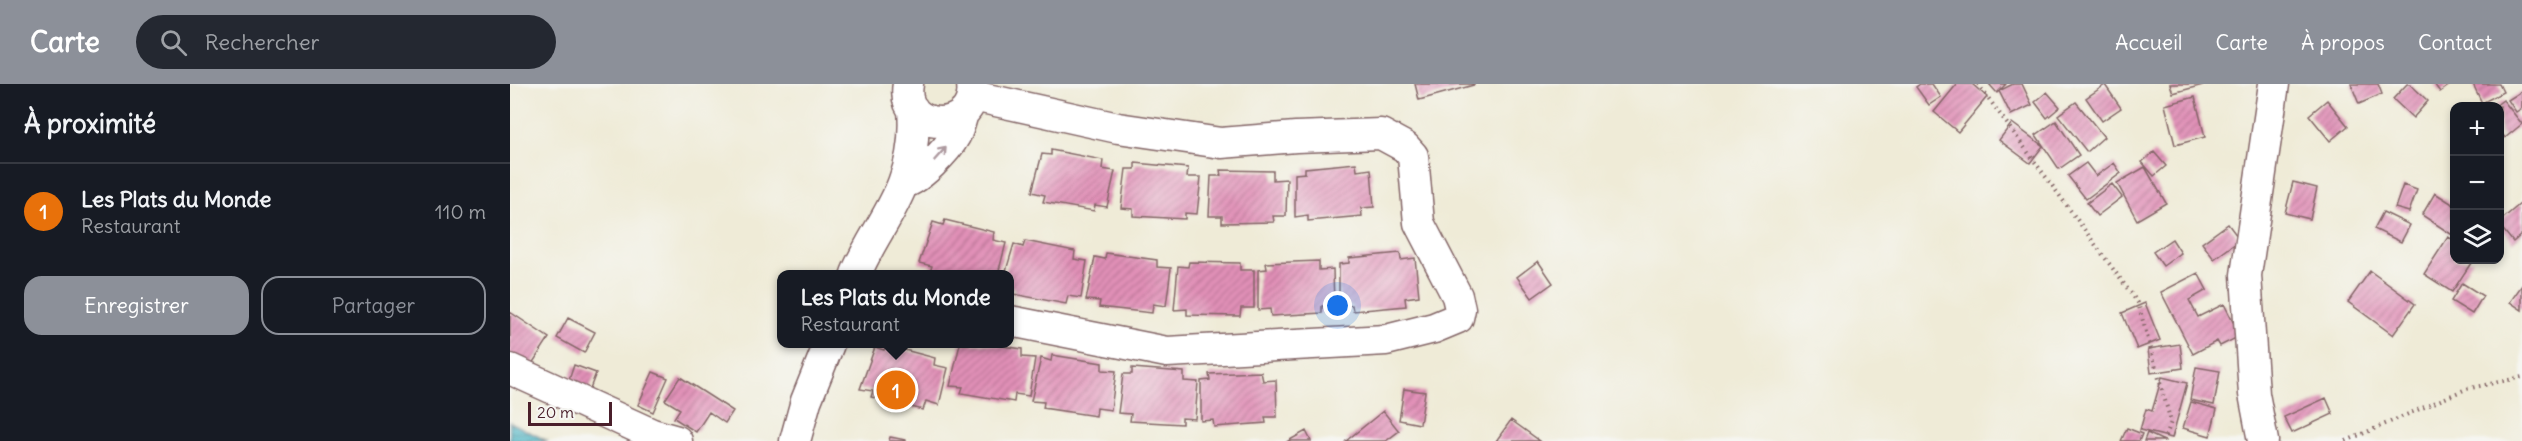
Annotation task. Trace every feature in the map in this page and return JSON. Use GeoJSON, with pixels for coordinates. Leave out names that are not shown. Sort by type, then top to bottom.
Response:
{"type":"FeatureCollection","features":[{"type":"Feature","properties":{"kind":"street"},"geometry":{"type":"LineString","coordinates":[[2263,441],[2254,394],[2246,275],[2274,84]]}},
{"type":"Feature","properties":{"kind":"street"},"geometry":{"type":"LineString","coordinates":[[906,94],[922,118],[934,122],[953,120],[969,98]]}},
{"type":"Feature","properties":{"kind":"street"},"geometry":{"type":"LineString","coordinates":[[858,270],[903,183],[913,140],[906,94]]}},
{"type":"Feature","properties":{"kind":"street"},"geometry":{"type":"LineString","coordinates":[[903,183],[913,180],[956,135],[969,98]]}},
{"type":"Feature","properties":{"kind":"street"},"geometry":{"type":"LineString","coordinates":[[969,98],[1118,128],[1221,142],[1381,134],[1406,147],[1413,156],[1419,223],[1457,296],[1460,309],[1458,318],[1434,328],[1386,340],[1167,352],[1014,322]]}},
{"type":"Feature","properties":{"kind":"street"},"geometry":{"type":"LineString","coordinates":[[795,441],[806,401],[827,348]]}},
{"type":"Feature","properties":{"kind":"street"},"geometry":{"type":"LineString","coordinates":[[510,369],[652,434],[677,441]]}},
{"type":"Feature","properties":{"kind":"path"},"geometry":{"type":"LineString","coordinates":[[1978,84],[2138,303],[2171,422],[2164,441]]}},
{"type":"Feature","properties":{"kind":"path"},"geometry":{"type":"LineString","coordinates":[[2346,441],[2466,388],[2522,377]]}},
{"type":"Feature","properties":{"kind":"water"},"geometry":{"type":"Polygon","coordinates":[[[510,422],[545,440],[548,441],[510,441],[510,422]]]}},
{"type":"Feature","properties":{"kind":"building"},"geometry":{"type":"Polygon","coordinates":[[[1415,84],[1474,84],[1474,85],[1419,100],[1415,84]]]}},
{"type":"Feature","properties":{"kind":"building"},"geometry":{"type":"Polygon","coordinates":[[[1920,84],[1932,84],[1941,97],[1929,105],[1916,87],[1920,84]]]}},
{"type":"Feature","properties":{"kind":"building"},"geometry":{"type":"Polygon","coordinates":[[[1957,84],[1972,84],[1987,97],[1958,132],[1934,112],[1957,84]]]}},
{"type":"Feature","properties":{"kind":"building"},"geometry":{"type":"Polygon","coordinates":[[[1989,84],[2006,84],[1997,93],[1989,84]]]}},
{"type":"Feature","properties":{"kind":"building"},"geometry":{"type":"Polygon","coordinates":[[[2013,84],[2022,84],[2032,105],[2011,115],[1999,91],[2013,84]]]}},
{"type":"Feature","properties":{"kind":"building"},"geometry":{"type":"Polygon","coordinates":[[[2170,84],[2203,84],[2203,85],[2173,93],[2170,84]]]}},
{"type":"Feature","properties":{"kind":"building"},"geometry":{"type":"Polygon","coordinates":[[[2351,84],[2378,84],[2382,94],[2359,104],[2351,84]]]}},
{"type":"Feature","properties":{"kind":"building"},"geometry":{"type":"Polygon","coordinates":[[[2407,84],[2410,84],[2428,101],[2413,118],[2393,99],[2407,84]]]}},
{"type":"Feature","properties":{"kind":"building"},"geometry":{"type":"Polygon","coordinates":[[[2434,84],[2451,84],[2440,92],[2434,84]]]}},
{"type":"Feature","properties":{"kind":"building"},"geometry":{"type":"Polygon","coordinates":[[[2473,84],[2499,84],[2503,92],[2482,102],[2473,84]]]}},
{"type":"Feature","properties":{"kind":"building"},"geometry":{"type":"Polygon","coordinates":[[[2105,85],[2121,108],[2102,121],[2086,98],[2105,85]]]}},
{"type":"Feature","properties":{"kind":"building"},"geometry":{"type":"Polygon","coordinates":[[[2522,91],[2522,108],[2516,112],[2508,100],[2522,91]]]}},
{"type":"Feature","properties":{"kind":"building"},"geometry":{"type":"Polygon","coordinates":[[[2047,92],[2060,107],[2047,118],[2035,102],[2047,92]]]}},
{"type":"Feature","properties":{"kind":"building"},"geometry":{"type":"Polygon","coordinates":[[[2195,97],[2205,137],[2175,145],[2165,105],[2195,97]]]}},
{"type":"Feature","properties":{"kind":"building"},"geometry":{"type":"Polygon","coordinates":[[[2327,100],[2348,126],[2330,141],[2309,115],[2327,100]]]}},
{"type":"Feature","properties":{"kind":"building"},"geometry":{"type":"Polygon","coordinates":[[[2503,100],[2522,124],[2505,138],[2504,102],[2500,102],[2503,100]]]}},
{"type":"Feature","properties":{"kind":"building"},"geometry":{"type":"Polygon","coordinates":[[[2076,102],[2104,137],[2087,152],[2058,115],[2076,102]]]}},
{"type":"Feature","properties":{"kind":"building"},"geometry":{"type":"Polygon","coordinates":[[[2056,121],[2079,155],[2059,169],[2036,135],[2056,121]]]}},
{"type":"Feature","properties":{"kind":"building"},"geometry":{"type":"Polygon","coordinates":[[[2012,123],[2043,146],[2030,163],[1999,140],[2012,123]]]}},
{"type":"Feature","properties":{"kind":"building"},"geometry":{"type":"Polygon","coordinates":[[[1051,150],[1103,160],[1102,169],[1115,171],[1107,207],[1095,205],[1094,211],[1043,202],[1045,195],[1032,192],[1042,154],[1051,155],[1051,150]]]}},
{"type":"Feature","properties":{"kind":"building"},"geometry":{"type":"Polygon","coordinates":[[[2154,152],[2166,166],[2154,176],[2142,162],[2154,152]]]}},
{"type":"Feature","properties":{"kind":"building"},"geometry":{"type":"Polygon","coordinates":[[[1135,163],[1188,168],[1187,177],[1201,177],[1197,214],[1185,213],[1185,219],[1133,216],[1133,209],[1121,208],[1126,169],[1135,169],[1135,163]]]}},
{"type":"Feature","properties":{"kind":"building"},"geometry":{"type":"Polygon","coordinates":[[[1356,163],[1357,171],[1371,169],[1374,207],[1361,208],[1362,216],[1308,221],[1308,215],[1295,217],[1295,174],[1305,173],[1305,168],[1356,163]]]}},
{"type":"Feature","properties":{"kind":"building"},"geometry":{"type":"Polygon","coordinates":[[[2086,163],[2096,176],[2114,163],[2121,173],[2086,199],[2068,176],[2086,163]]]}},
{"type":"Feature","properties":{"kind":"building"},"geometry":{"type":"Polygon","coordinates":[[[2145,167],[2166,203],[2137,220],[2117,183],[2145,167]]]}},
{"type":"Feature","properties":{"kind":"building"},"geometry":{"type":"Polygon","coordinates":[[[1220,170],[1273,171],[1273,180],[1287,179],[1286,216],[1273,216],[1274,222],[1222,223],[1222,216],[1209,216],[1211,176],[1221,176],[1220,170]]]}},
{"type":"Feature","properties":{"kind":"building"},"geometry":{"type":"Polygon","coordinates":[[[2293,182],[2317,188],[2310,219],[2285,213],[2293,182]]]}},
{"type":"Feature","properties":{"kind":"building"},"geometry":{"type":"Polygon","coordinates":[[[2112,184],[2122,197],[2097,216],[2087,203],[2112,184]]]}},
{"type":"Feature","properties":{"kind":"building"},"geometry":{"type":"Polygon","coordinates":[[[2403,185],[2417,190],[2409,212],[2395,208],[2403,185]]]}},
{"type":"Feature","properties":{"kind":"building"},"geometry":{"type":"Polygon","coordinates":[[[2435,193],[2450,202],[2450,233],[2422,215],[2435,193]]]}},
{"type":"Feature","properties":{"kind":"building"},"geometry":{"type":"Polygon","coordinates":[[[2520,204],[2522,206],[2522,234],[2513,242],[2504,231],[2504,218],[2520,204]]]}},
{"type":"Feature","properties":{"kind":"building"},"geometry":{"type":"Polygon","coordinates":[[[2383,212],[2410,225],[2401,242],[2374,229],[2383,212]]]}},
{"type":"Feature","properties":{"kind":"building"},"geometry":{"type":"Polygon","coordinates":[[[945,220],[994,232],[993,240],[1006,243],[999,270],[931,270],[932,266],[919,263],[933,222],[943,225],[945,220]]]}},
{"type":"Feature","properties":{"kind":"building"},"geometry":{"type":"Polygon","coordinates":[[[2228,224],[2240,240],[2214,259],[2202,243],[2228,224]]]}},
{"type":"Feature","properties":{"kind":"building"},"geometry":{"type":"Polygon","coordinates":[[[2448,237],[2450,238],[2450,264],[2470,264],[2452,292],[2424,274],[2448,237]]]}},
{"type":"Feature","properties":{"kind":"building"},"geometry":{"type":"Polygon","coordinates":[[[2172,239],[2181,253],[2163,266],[2153,252],[2172,239]]]}},
{"type":"Feature","properties":{"kind":"building"},"geometry":{"type":"Polygon","coordinates":[[[1025,241],[1075,251],[1074,259],[1087,261],[1081,298],[1068,296],[1066,304],[1014,294],[1014,270],[1006,270],[1014,244],[1023,247],[1025,241]]]}},
{"type":"Feature","properties":{"kind":"building"},"geometry":{"type":"Polygon","coordinates":[[[1106,253],[1157,260],[1157,267],[1171,268],[1166,306],[1153,304],[1152,313],[1099,307],[1100,301],[1086,300],[1095,257],[1105,259],[1106,253]]]}},
{"type":"Feature","properties":{"kind":"building"},"geometry":{"type":"Polygon","coordinates":[[[1400,253],[1401,260],[1415,258],[1419,296],[1405,298],[1406,306],[1353,311],[1352,305],[1339,307],[1339,264],[1349,263],[1349,258],[1400,253]]]}},
{"type":"Feature","properties":{"kind":"building"},"geometry":{"type":"Polygon","coordinates":[[[1319,261],[1319,270],[1333,269],[1334,306],[1322,306],[1322,313],[1271,316],[1270,309],[1258,310],[1258,270],[1267,269],[1266,263],[1319,261]]]}},
{"type":"Feature","properties":{"kind":"building"},"geometry":{"type":"Polygon","coordinates":[[[1538,261],[1553,283],[1532,298],[1517,277],[1538,261]]]}},
{"type":"Feature","properties":{"kind":"building"},"geometry":{"type":"Polygon","coordinates":[[[1189,262],[1240,263],[1240,270],[1254,270],[1254,308],[1241,308],[1240,316],[1187,315],[1187,309],[1174,310],[1178,266],[1188,267],[1189,262]]]}},
{"type":"Feature","properties":{"kind":"building"},"geometry":{"type":"Polygon","coordinates":[[[2370,271],[2415,304],[2393,335],[2348,302],[2370,271]]]}},
{"type":"Feature","properties":{"kind":"building"},"geometry":{"type":"Polygon","coordinates":[[[2198,273],[2207,290],[2189,300],[2198,317],[2224,304],[2240,336],[2220,346],[2217,341],[2193,354],[2161,292],[2198,273]]]}},
{"type":"Feature","properties":{"kind":"building"},"geometry":{"type":"Polygon","coordinates":[[[2462,283],[2483,296],[2472,314],[2451,301],[2462,283]]]}},
{"type":"Feature","properties":{"kind":"building"},"geometry":{"type":"Polygon","coordinates":[[[2522,285],[2522,310],[2510,302],[2522,285]]]}},
{"type":"Feature","properties":{"kind":"building"},"geometry":{"type":"Polygon","coordinates":[[[2145,303],[2160,340],[2137,349],[2122,313],[2145,303]]]}},
{"type":"Feature","properties":{"kind":"building"},"geometry":{"type":"Polygon","coordinates":[[[510,312],[549,338],[530,367],[510,354],[510,312]]]}},
{"type":"Feature","properties":{"kind":"building"},"geometry":{"type":"Polygon","coordinates":[[[568,318],[595,332],[584,353],[557,338],[568,318]]]}},
{"type":"Feature","properties":{"kind":"building"},"geometry":{"type":"Polygon","coordinates":[[[2180,344],[2183,368],[2151,373],[2148,349],[2180,344]]]}},
{"type":"Feature","properties":{"kind":"building"},"geometry":{"type":"Polygon","coordinates":[[[875,348],[884,350],[885,348],[897,348],[935,358],[934,365],[948,368],[939,405],[926,401],[923,410],[871,397],[873,391],[860,389],[875,348]]]}},
{"type":"Feature","properties":{"kind":"building"},"geometry":{"type":"Polygon","coordinates":[[[959,348],[1014,348],[1022,349],[1022,357],[1035,358],[1029,396],[1015,394],[1014,402],[961,393],[963,387],[950,386],[959,348]]]}},
{"type":"Feature","properties":{"kind":"building"},"geometry":{"type":"Polygon","coordinates":[[[1052,355],[1102,363],[1102,370],[1116,371],[1111,410],[1097,408],[1096,416],[1043,408],[1044,402],[1031,401],[1041,358],[1051,361],[1052,355]]]}},
{"type":"Feature","properties":{"kind":"building"},"geometry":{"type":"Polygon","coordinates":[[[574,365],[596,373],[589,391],[568,383],[574,365]]]}},
{"type":"Feature","properties":{"kind":"building"},"geometry":{"type":"Polygon","coordinates":[[[2196,367],[2220,371],[2214,405],[2190,400],[2196,367]]]}},
{"type":"Feature","properties":{"kind":"building"},"geometry":{"type":"Polygon","coordinates":[[[1132,368],[1184,372],[1184,381],[1198,382],[1195,419],[1182,418],[1182,424],[1130,421],[1131,414],[1118,413],[1123,374],[1132,374],[1132,368]]]}},
{"type":"Feature","properties":{"kind":"building"},"geometry":{"type":"Polygon","coordinates":[[[653,372],[668,378],[653,412],[638,405],[653,372]]]}},
{"type":"Feature","properties":{"kind":"building"},"geometry":{"type":"Polygon","coordinates":[[[1261,372],[1263,381],[1276,380],[1277,417],[1265,417],[1266,423],[1214,427],[1213,420],[1201,421],[1201,381],[1210,380],[1209,374],[1261,372]]]}},
{"type":"Feature","properties":{"kind":"building"},"geometry":{"type":"Polygon","coordinates":[[[680,377],[733,411],[725,423],[709,412],[696,432],[674,418],[680,409],[665,400],[680,377]]]}},
{"type":"Feature","properties":{"kind":"building"},"geometry":{"type":"Polygon","coordinates":[[[2162,377],[2187,383],[2172,438],[2140,430],[2146,409],[2152,411],[2162,377]]]}},
{"type":"Feature","properties":{"kind":"building"},"geometry":{"type":"Polygon","coordinates":[[[1404,389],[1425,392],[1420,424],[1399,420],[1404,389]]]}},
{"type":"Feature","properties":{"kind":"building"},"geometry":{"type":"Polygon","coordinates":[[[2326,398],[2333,414],[2292,433],[2284,417],[2326,398]]]}},
{"type":"Feature","properties":{"kind":"building"},"geometry":{"type":"Polygon","coordinates":[[[2191,402],[2217,409],[2210,436],[2183,428],[2191,402]]]}},
{"type":"Feature","properties":{"kind":"building"},"geometry":{"type":"Polygon","coordinates":[[[1383,411],[1399,431],[1386,441],[1346,441],[1383,411]]]}},
{"type":"Feature","properties":{"kind":"building"},"geometry":{"type":"Polygon","coordinates":[[[1511,420],[1540,441],[1496,441],[1511,420]]]}},
{"type":"Feature","properties":{"kind":"building"},"geometry":{"type":"Polygon","coordinates":[[[2127,428],[2142,434],[2139,441],[2121,441],[2127,428]]]}},
{"type":"Feature","properties":{"kind":"building"},"geometry":{"type":"Polygon","coordinates":[[[1306,431],[1311,441],[1288,441],[1306,431]]]}},
{"type":"Feature","properties":{"kind":"building"},"geometry":{"type":"Polygon","coordinates":[[[2147,433],[2164,441],[2144,441],[2147,433]]]}},
{"type":"Feature","properties":{"kind":"building"},"geometry":{"type":"Polygon","coordinates":[[[890,437],[906,440],[906,441],[889,441],[890,437]]]}},
{"type":"Feature","properties":{"kind":"place","name":"Les Plats du Monde"},"geometry":{"type":"Point","coordinates":[896,390]}}]}
